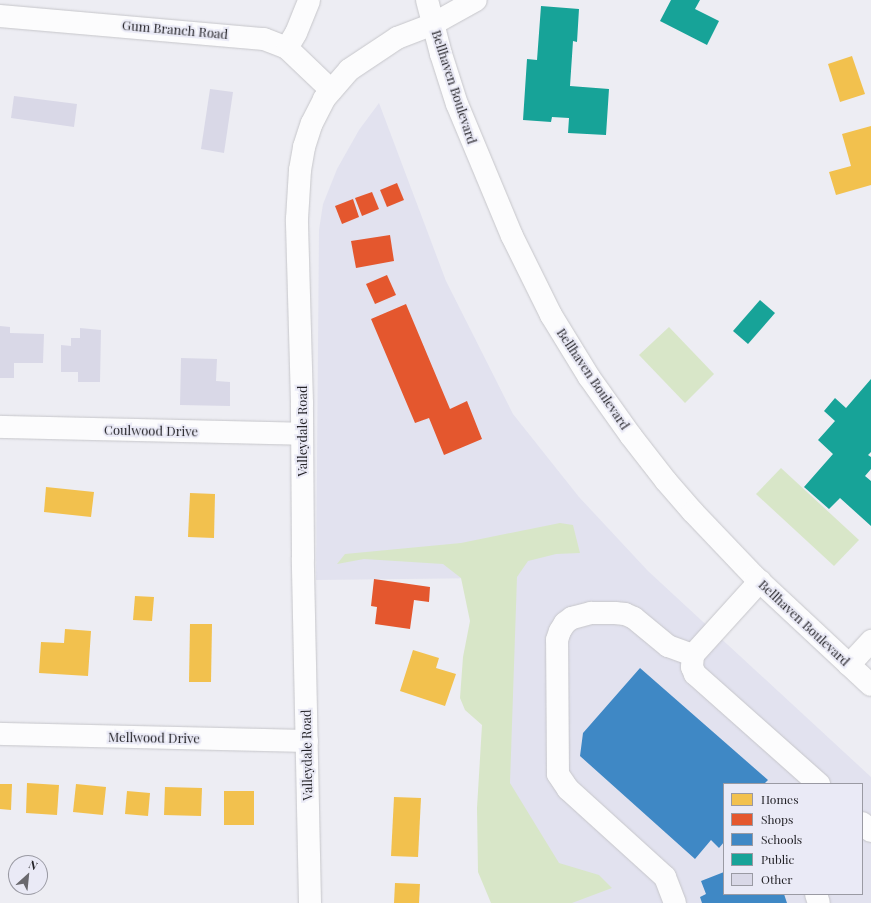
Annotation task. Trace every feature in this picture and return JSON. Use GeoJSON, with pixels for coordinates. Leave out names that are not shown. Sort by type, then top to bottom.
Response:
{"type":"FeatureCollection","features":[{"type":"Feature","properties":{"kind":"street"},"geometry":{"type":"LineString","coordinates":[[287,48],[296,33],[309,0]]}},
{"type":"Feature","properties":{"kind":"street","name":"Bellhaven Boulevard"},"geometry":{"type":"LineString","coordinates":[[427,0],[457,104],[477,154],[522,258],[551,315],[589,377],[666,481],[693,512],[760,581],[871,685]]}},
{"type":"Feature","properties":{"kind":"street","name":"Valleydale Road"},"geometry":{"type":"LineString","coordinates":[[310,903],[297,219],[300,170],[304,147],[312,122],[331,90],[359,62],[397,38],[433,24],[476,0]]}},
{"type":"Feature","properties":{"kind":"street","name":"Gum Branch Road"},"geometry":{"type":"LineString","coordinates":[[0,16],[264,39],[287,48],[331,90]]}},
{"type":"Feature","properties":{"kind":"street","name":"Coulwood Drive"},"geometry":{"type":"LineString","coordinates":[[0,427],[302,434]]}},
{"type":"Feature","properties":{"kind":"street"},"geometry":{"type":"LineString","coordinates":[[760,581],[693,655],[692,667],[695,674],[817,783]]}},
{"type":"Feature","properties":{"kind":"street"},"geometry":{"type":"LineString","coordinates":[[675,903],[665,877],[568,789],[558,774],[557,640],[565,623],[572,618],[590,613],[625,614],[634,618],[668,646],[693,655]]}},
{"type":"Feature","properties":{"kind":"street"},"geometry":{"type":"LineString","coordinates":[[849,665],[871,641]]}},
{"type":"Feature","properties":{"kind":"street","name":"Mellwood Drive"},"geometry":{"type":"LineString","coordinates":[[0,734],[307,741]]}},
{"type":"Feature","properties":{"kind":"street"},"geometry":{"type":"LineString","coordinates":[[863,824],[871,831]]}},
{"type":"Feature","properties":{"kind":"shaded area"},"geometry":{"type":"Polygon","coordinates":[[[379,103],[446,281],[513,414],[579,497],[648,571],[871,777],[871,903],[505,903],[489,578],[316,580],[319,230],[323,204],[337,169],[359,130],[379,103]]]}},
{"type":"Feature","properties":{"kind":"green space"},"geometry":{"type":"Polygon","coordinates":[[[669,327],[714,374],[685,403],[639,355],[669,327]]]}},
{"type":"Feature","properties":{"kind":"green space"},"geometry":{"type":"Polygon","coordinates":[[[781,468],[859,540],[834,566],[756,494],[781,468]]]}},
{"type":"Feature","properties":{"kind":"green space"},"geometry":{"type":"Polygon","coordinates":[[[560,523],[573,525],[580,553],[556,554],[528,561],[517,577],[510,783],[559,863],[599,875],[612,888],[572,903],[491,903],[478,872],[477,808],[482,725],[465,710],[460,698],[463,657],[470,621],[461,578],[443,564],[364,559],[337,564],[345,554],[461,543],[560,523]]]}},
{"type":"Feature","properties":{"kind":"building: Homes"},"geometry":{"type":"Polygon","coordinates":[[[852,56],[865,94],[840,102],[828,64],[852,56]]]}},
{"type":"Feature","properties":{"kind":"building: Homes"},"geometry":{"type":"Polygon","coordinates":[[[871,126],[871,185],[836,195],[829,172],[851,166],[842,134],[871,126]]]}},
{"type":"Feature","properties":{"kind":"building: Homes"},"geometry":{"type":"Polygon","coordinates":[[[46,487],[94,492],[91,517],[44,512],[46,487]]]}},
{"type":"Feature","properties":{"kind":"building: Homes"},"geometry":{"type":"Polygon","coordinates":[[[190,493],[215,494],[214,538],[188,537],[190,493]]]}},
{"type":"Feature","properties":{"kind":"building: Homes"},"geometry":{"type":"Polygon","coordinates":[[[135,596],[154,597],[152,621],[133,620],[135,596]]]}},
{"type":"Feature","properties":{"kind":"building: Homes"},"geometry":{"type":"Polygon","coordinates":[[[190,624],[212,624],[211,682],[189,682],[190,624]]]}},
{"type":"Feature","properties":{"kind":"building: Homes"},"geometry":{"type":"Polygon","coordinates":[[[65,629],[91,631],[88,676],[39,673],[41,642],[64,643],[65,629]]]}},
{"type":"Feature","properties":{"kind":"building: Homes"},"geometry":{"type":"Polygon","coordinates":[[[413,650],[439,658],[436,668],[456,674],[445,706],[400,691],[413,650]]]}},
{"type":"Feature","properties":{"kind":"building: Homes"},"geometry":{"type":"Polygon","coordinates":[[[27,783],[59,785],[57,815],[26,813],[27,783]]]}},
{"type":"Feature","properties":{"kind":"building: Homes"},"geometry":{"type":"Polygon","coordinates":[[[0,784],[12,784],[11,810],[0,809],[0,784]]]}},
{"type":"Feature","properties":{"kind":"building: Homes"},"geometry":{"type":"Polygon","coordinates":[[[76,784],[106,787],[103,815],[73,812],[76,784]]]}},
{"type":"Feature","properties":{"kind":"building: Homes"},"geometry":{"type":"Polygon","coordinates":[[[165,787],[202,788],[201,816],[164,815],[165,787]]]}},
{"type":"Feature","properties":{"kind":"building: Homes"},"geometry":{"type":"Polygon","coordinates":[[[127,791],[150,793],[148,816],[125,814],[127,791]]]}},
{"type":"Feature","properties":{"kind":"building: Homes"},"geometry":{"type":"Polygon","coordinates":[[[224,791],[254,791],[254,825],[224,825],[224,791]]]}},
{"type":"Feature","properties":{"kind":"building: Homes"},"geometry":{"type":"Polygon","coordinates":[[[394,797],[421,798],[418,857],[391,856],[394,797]]]}},
{"type":"Feature","properties":{"kind":"building: Homes"},"geometry":{"type":"Polygon","coordinates":[[[395,883],[420,884],[419,903],[394,903],[395,883]]]}},
{"type":"Feature","properties":{"kind":"building: Shops"},"geometry":{"type":"Polygon","coordinates":[[[397,183],[404,200],[387,207],[380,190],[397,183]]]}},
{"type":"Feature","properties":{"kind":"building: Shops"},"geometry":{"type":"Polygon","coordinates":[[[372,192],[379,209],[362,216],[355,198],[372,192]]]}},
{"type":"Feature","properties":{"kind":"building: Shops"},"geometry":{"type":"Polygon","coordinates":[[[353,199],[359,217],[342,224],[335,206],[353,199]]]}},
{"type":"Feature","properties":{"kind":"building: Shops"},"geometry":{"type":"Polygon","coordinates":[[[390,235],[394,261],[356,268],[351,241],[390,235]]]}},
{"type":"Feature","properties":{"kind":"building: Shops"},"geometry":{"type":"Polygon","coordinates":[[[387,275],[396,295],[375,304],[366,284],[387,275]]]}},
{"type":"Feature","properties":{"kind":"building: Shops"},"geometry":{"type":"Polygon","coordinates":[[[406,304],[450,409],[467,401],[482,439],[444,455],[429,418],[415,423],[371,319],[406,304]]]}},
{"type":"Feature","properties":{"kind":"building: Shops"},"geometry":{"type":"Polygon","coordinates":[[[374,579],[430,587],[429,602],[414,600],[410,629],[375,624],[377,607],[371,606],[374,579]]]}},
{"type":"Feature","properties":{"kind":"building: Schools"},"geometry":{"type":"Polygon","coordinates":[[[640,668],[768,780],[765,783],[723,783],[723,843],[719,848],[711,840],[695,859],[580,756],[583,733],[640,668]]]}},
{"type":"Feature","properties":{"kind":"building: Schools"},"geometry":{"type":"Polygon","coordinates":[[[723,872],[723,895],[784,895],[787,903],[702,903],[700,897],[706,894],[701,881],[723,872]]]}},
{"type":"Feature","properties":{"kind":"building: Public"},"geometry":{"type":"Polygon","coordinates":[[[671,0],[700,0],[695,9],[719,21],[707,45],[660,21],[671,0]]]}},
{"type":"Feature","properties":{"kind":"building: Public"},"geometry":{"type":"Polygon","coordinates":[[[541,6],[579,9],[577,42],[573,41],[570,86],[609,89],[606,135],[568,133],[569,118],[552,117],[551,122],[523,120],[527,59],[537,60],[541,6]]]}},
{"type":"Feature","properties":{"kind":"building: Public"},"geometry":{"type":"Polygon","coordinates":[[[760,300],[775,313],[748,344],[733,331],[760,300]]]}},
{"type":"Feature","properties":{"kind":"building: Public"},"geometry":{"type":"Polygon","coordinates":[[[871,379],[871,452],[868,455],[871,457],[871,469],[865,476],[871,481],[871,526],[840,498],[829,509],[804,487],[833,454],[818,440],[835,421],[824,411],[835,398],[846,408],[871,379]]]}},
{"type":"Feature","properties":{"kind":"building: Other"},"geometry":{"type":"Polygon","coordinates":[[[210,89],[233,92],[224,153],[201,149],[210,89]]]}},
{"type":"Feature","properties":{"kind":"building: Other"},"geometry":{"type":"Polygon","coordinates":[[[14,96],[77,104],[74,127],[11,118],[14,96]]]}},
{"type":"Feature","properties":{"kind":"building: Other"},"geometry":{"type":"Polygon","coordinates":[[[0,326],[10,327],[10,333],[44,334],[43,363],[14,363],[14,378],[0,378],[0,326]]]}},
{"type":"Feature","properties":{"kind":"building: Other"},"geometry":{"type":"Polygon","coordinates":[[[80,328],[101,330],[100,382],[78,382],[78,372],[61,372],[61,345],[71,346],[71,338],[80,338],[80,328]]]}},
{"type":"Feature","properties":{"kind":"building: Other"},"geometry":{"type":"Polygon","coordinates":[[[181,358],[217,359],[216,381],[230,382],[230,406],[180,405],[181,358]]]}}]}
